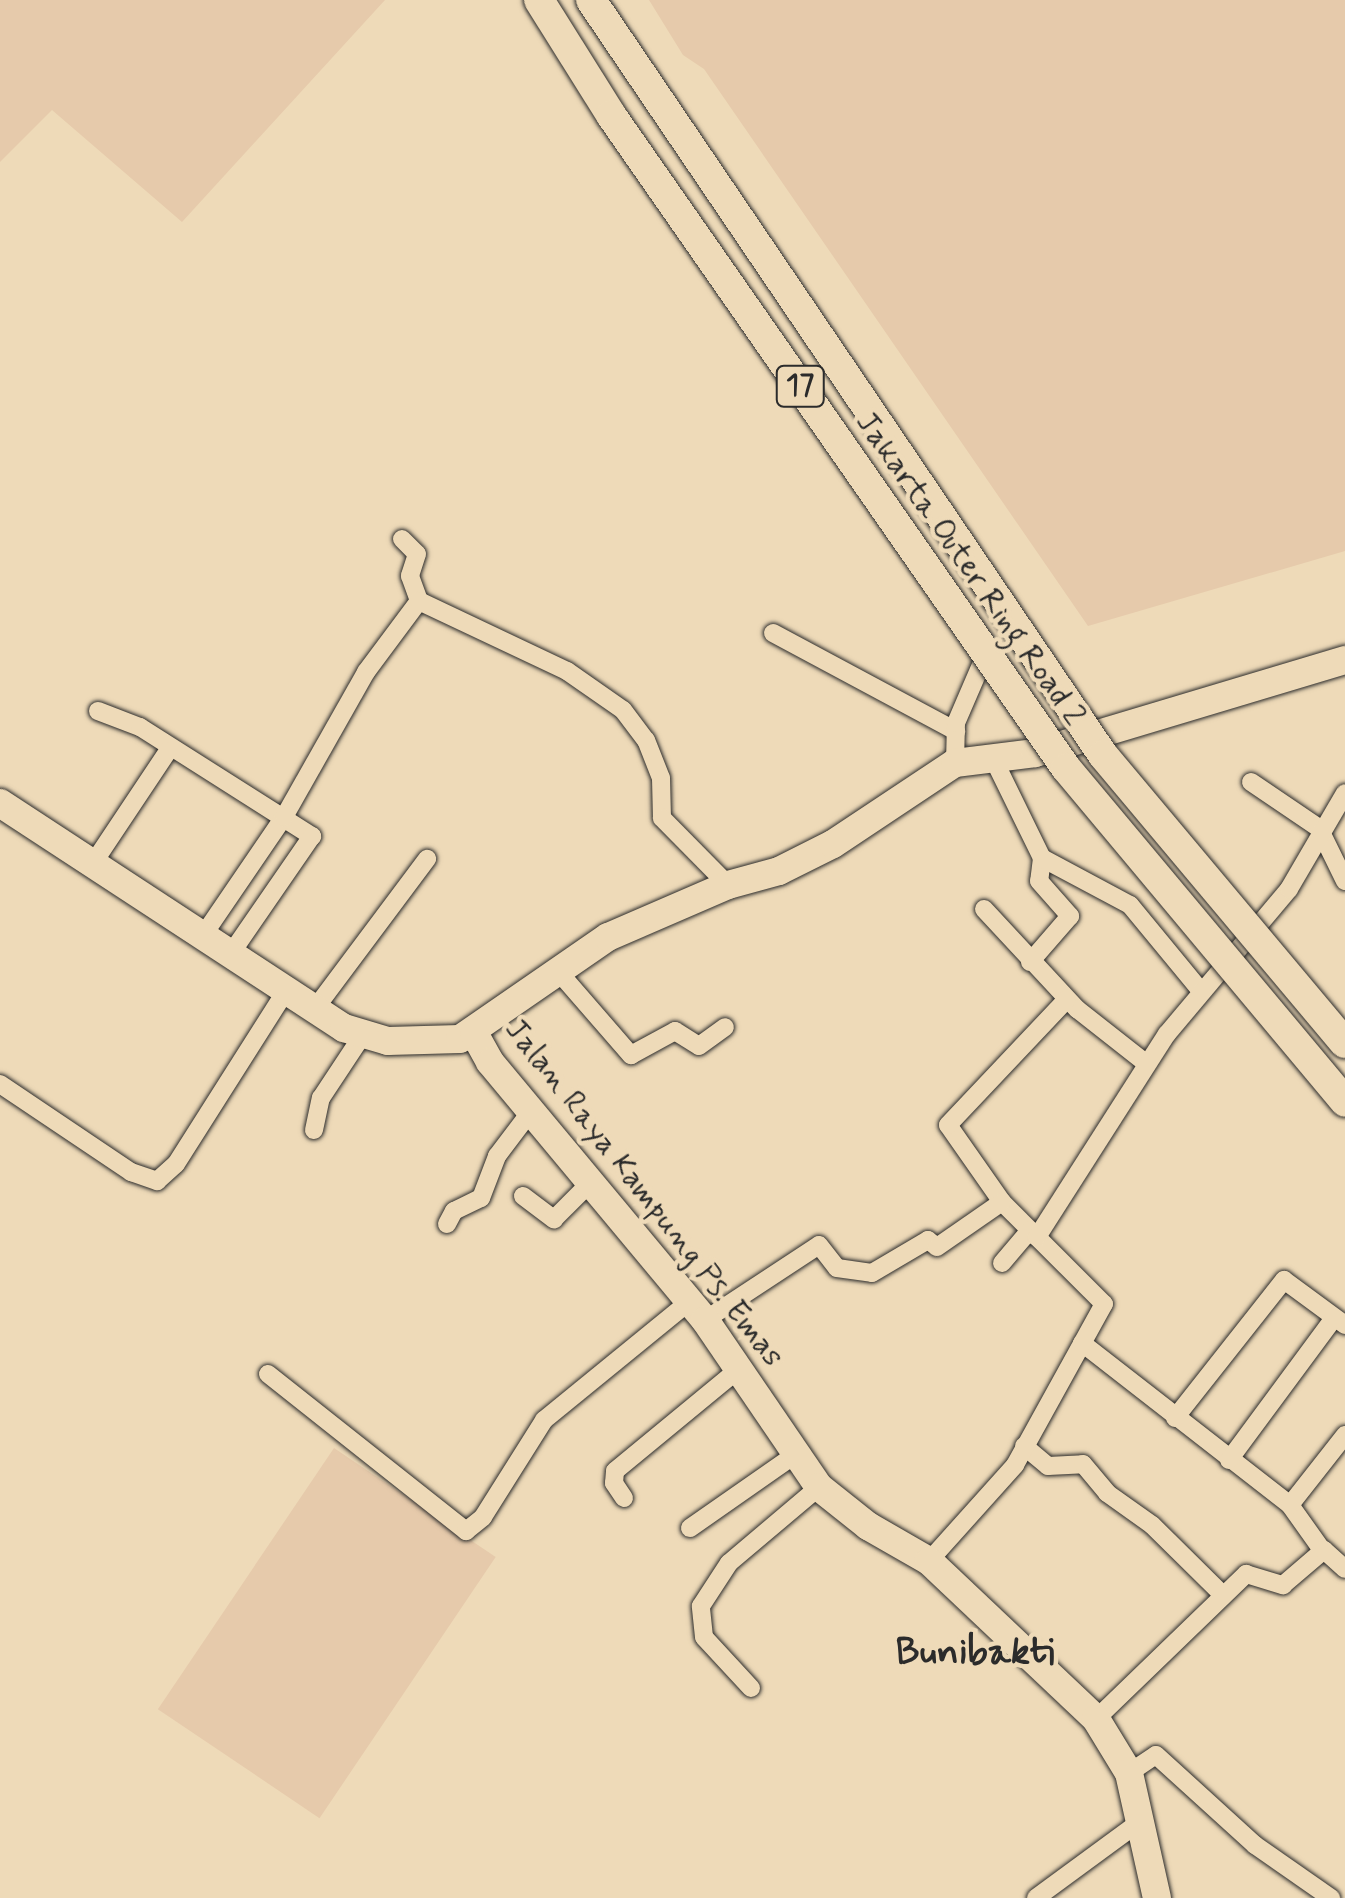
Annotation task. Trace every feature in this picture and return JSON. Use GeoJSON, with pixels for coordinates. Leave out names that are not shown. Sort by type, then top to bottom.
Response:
{"type":"FeatureCollection","features":[{"type":"Feature","properties":{"kind":"highway","name":"Jakarta Outer Ring Road 2"},"geometry":{"type":"LineString","coordinates":[[539,0],[611,115],[1066,768],[1345,1102]]}},
{"type":"Feature","properties":{"kind":"highway","name":"Jakarta Outer Ring Road 2"},"geometry":{"type":"LineString","coordinates":[[591,0],[1103,755],[1345,1043]]}},
{"type":"Feature","properties":{"kind":"main road"},"geometry":{"type":"LineString","coordinates":[[474,1034],[557,970],[608,937],[728,884],[778,872],[834,844],[956,762],[1035,753],[1345,660]]}},
{"type":"Feature","properties":{"kind":"main road","name":"Jalan Raya Kampung Ps. Emas"},"geometry":{"type":"LineString","coordinates":[[0,803],[284,992],[362,1036],[430,1041],[474,1034],[531,1112],[593,1180],[698,1310],[819,1486],[868,1526],[929,1561],[1096,1718],[1129,1773],[1157,1898]]}},
{"type":"Feature","properties":{"kind":"street"},"geometry":{"type":"LineString","coordinates":[[402,539],[417,554],[410,576],[419,601],[567,671],[623,710],[646,740],[661,778],[662,818],[728,884]]}},
{"type":"Feature","properties":{"kind":"street"},"geometry":{"type":"LineString","coordinates":[[202,937],[284,816],[366,672],[419,601]]}},
{"type":"Feature","properties":{"kind":"street"},"geometry":{"type":"LineString","coordinates":[[773,633],[956,731]]}},
{"type":"Feature","properties":{"kind":"street"},"geometry":{"type":"LineString","coordinates":[[956,762],[956,731],[965,690],[981,665]]}},
{"type":"Feature","properties":{"kind":"street"},"geometry":{"type":"LineString","coordinates":[[98,711],[140,728],[168,751],[284,816],[312,840],[230,955]]}},
{"type":"Feature","properties":{"kind":"street"},"geometry":{"type":"LineString","coordinates":[[92,865],[168,751]]}},
{"type":"Feature","properties":{"kind":"street"},"geometry":{"type":"LineString","coordinates":[[992,756],[1042,858],[1040,880],[1070,916],[1030,962]]}},
{"type":"Feature","properties":{"kind":"street"},"geometry":{"type":"LineString","coordinates":[[1251,782],[1319,828],[1345,881]]}},
{"type":"Feature","properties":{"kind":"street"},"geometry":{"type":"LineString","coordinates":[[1002,1263],[1033,1233],[1200,990],[1289,889],[1319,828],[1345,793]]}},
{"type":"Feature","properties":{"kind":"street"},"geometry":{"type":"LineString","coordinates":[[1042,858],[1130,905],[1200,990]]}},
{"type":"Feature","properties":{"kind":"street"},"geometry":{"type":"LineString","coordinates":[[314,1010],[427,860]]}},
{"type":"Feature","properties":{"kind":"street"},"geometry":{"type":"LineString","coordinates":[[984,909],[1067,998],[1147,1064]]}},
{"type":"Feature","properties":{"kind":"street"},"geometry":{"type":"LineString","coordinates":[[557,970],[631,1055],[674,1030],[699,1046],[726,1027]]}},
{"type":"Feature","properties":{"kind":"street"},"geometry":{"type":"LineString","coordinates":[[0,1084],[130,1172],[157,1181],[176,1164],[284,992]]}},
{"type":"Feature","properties":{"kind":"street"},"geometry":{"type":"LineString","coordinates":[[929,1561],[994,1495],[1104,1304],[1100,1295],[1002,1202],[948,1125],[1067,998]]}},
{"type":"Feature","properties":{"kind":"street"},"geometry":{"type":"LineString","coordinates":[[314,1130],[321,1098],[362,1036]]}},
{"type":"Feature","properties":{"kind":"street"},"geometry":{"type":"LineString","coordinates":[[447,1224],[454,1211],[481,1198],[498,1156],[531,1112]]}},
{"type":"Feature","properties":{"kind":"street"},"geometry":{"type":"LineString","coordinates":[[523,1196],[554,1219],[593,1180]]}},
{"type":"Feature","properties":{"kind":"street"},"geometry":{"type":"LineString","coordinates":[[268,1374],[466,1531],[484,1516],[544,1420],[698,1310],[819,1245],[837,1268],[872,1274],[928,1240],[937,1247],[1002,1202]]}},
{"type":"Feature","properties":{"kind":"street"},"geometry":{"type":"LineString","coordinates":[[1175,1418],[1284,1280],[1340,1322],[1230,1460]]}},
{"type":"Feature","properties":{"kind":"street"},"geometry":{"type":"LineString","coordinates":[[1082,1343],[1290,1505],[1322,1550],[1343,1562]]}},
{"type":"Feature","properties":{"kind":"street"},"geometry":{"type":"LineString","coordinates":[[624,1498],[614,1483],[615,1470],[740,1368]]}},
{"type":"Feature","properties":{"kind":"street"},"geometry":{"type":"LineString","coordinates":[[1290,1505],[1345,1435]]}},
{"type":"Feature","properties":{"kind":"street"},"geometry":{"type":"LineString","coordinates":[[1024,1446],[1048,1466],[1083,1464],[1222,1594]]}},
{"type":"Feature","properties":{"kind":"street"},"geometry":{"type":"LineString","coordinates":[[690,1528],[796,1454]]}},
{"type":"Feature","properties":{"kind":"street"},"geometry":{"type":"LineString","coordinates":[[751,1688],[704,1637],[701,1606],[729,1564],[819,1486]]}},
{"type":"Feature","properties":{"kind":"street"},"geometry":{"type":"LineString","coordinates":[[1096,1718],[1246,1574],[1283,1585],[1322,1550]]}},
{"type":"Feature","properties":{"kind":"street"},"geometry":{"type":"LineString","coordinates":[[1129,1773],[1156,1755],[1255,1844],[1331,1898]]}},
{"type":"Feature","properties":{"kind":"street"},"geometry":{"type":"LineString","coordinates":[[1036,1898],[1142,1820]]}},
{"type":"Feature","properties":{"kind":"shaded area"},"geometry":{"type":"Polygon","coordinates":[[[0,0],[385,0],[182,222],[52,110],[0,162],[0,0]]]}},
{"type":"Feature","properties":{"kind":"shaded area"},"geometry":{"type":"Polygon","coordinates":[[[649,0],[1345,0],[1345,551],[1088,626],[704,69],[683,55],[649,0]]]}},
{"type":"Feature","properties":{"kind":"shaded area"},"geometry":{"type":"Polygon","coordinates":[[[334,1448],[496,1557],[320,1818],[158,1709],[334,1448]]]}},
{"type":"Feature","properties":{"kind":"district","name":"Bunibakti"},"geometry":{"type":"Point","coordinates":[975,1653]}}]}
